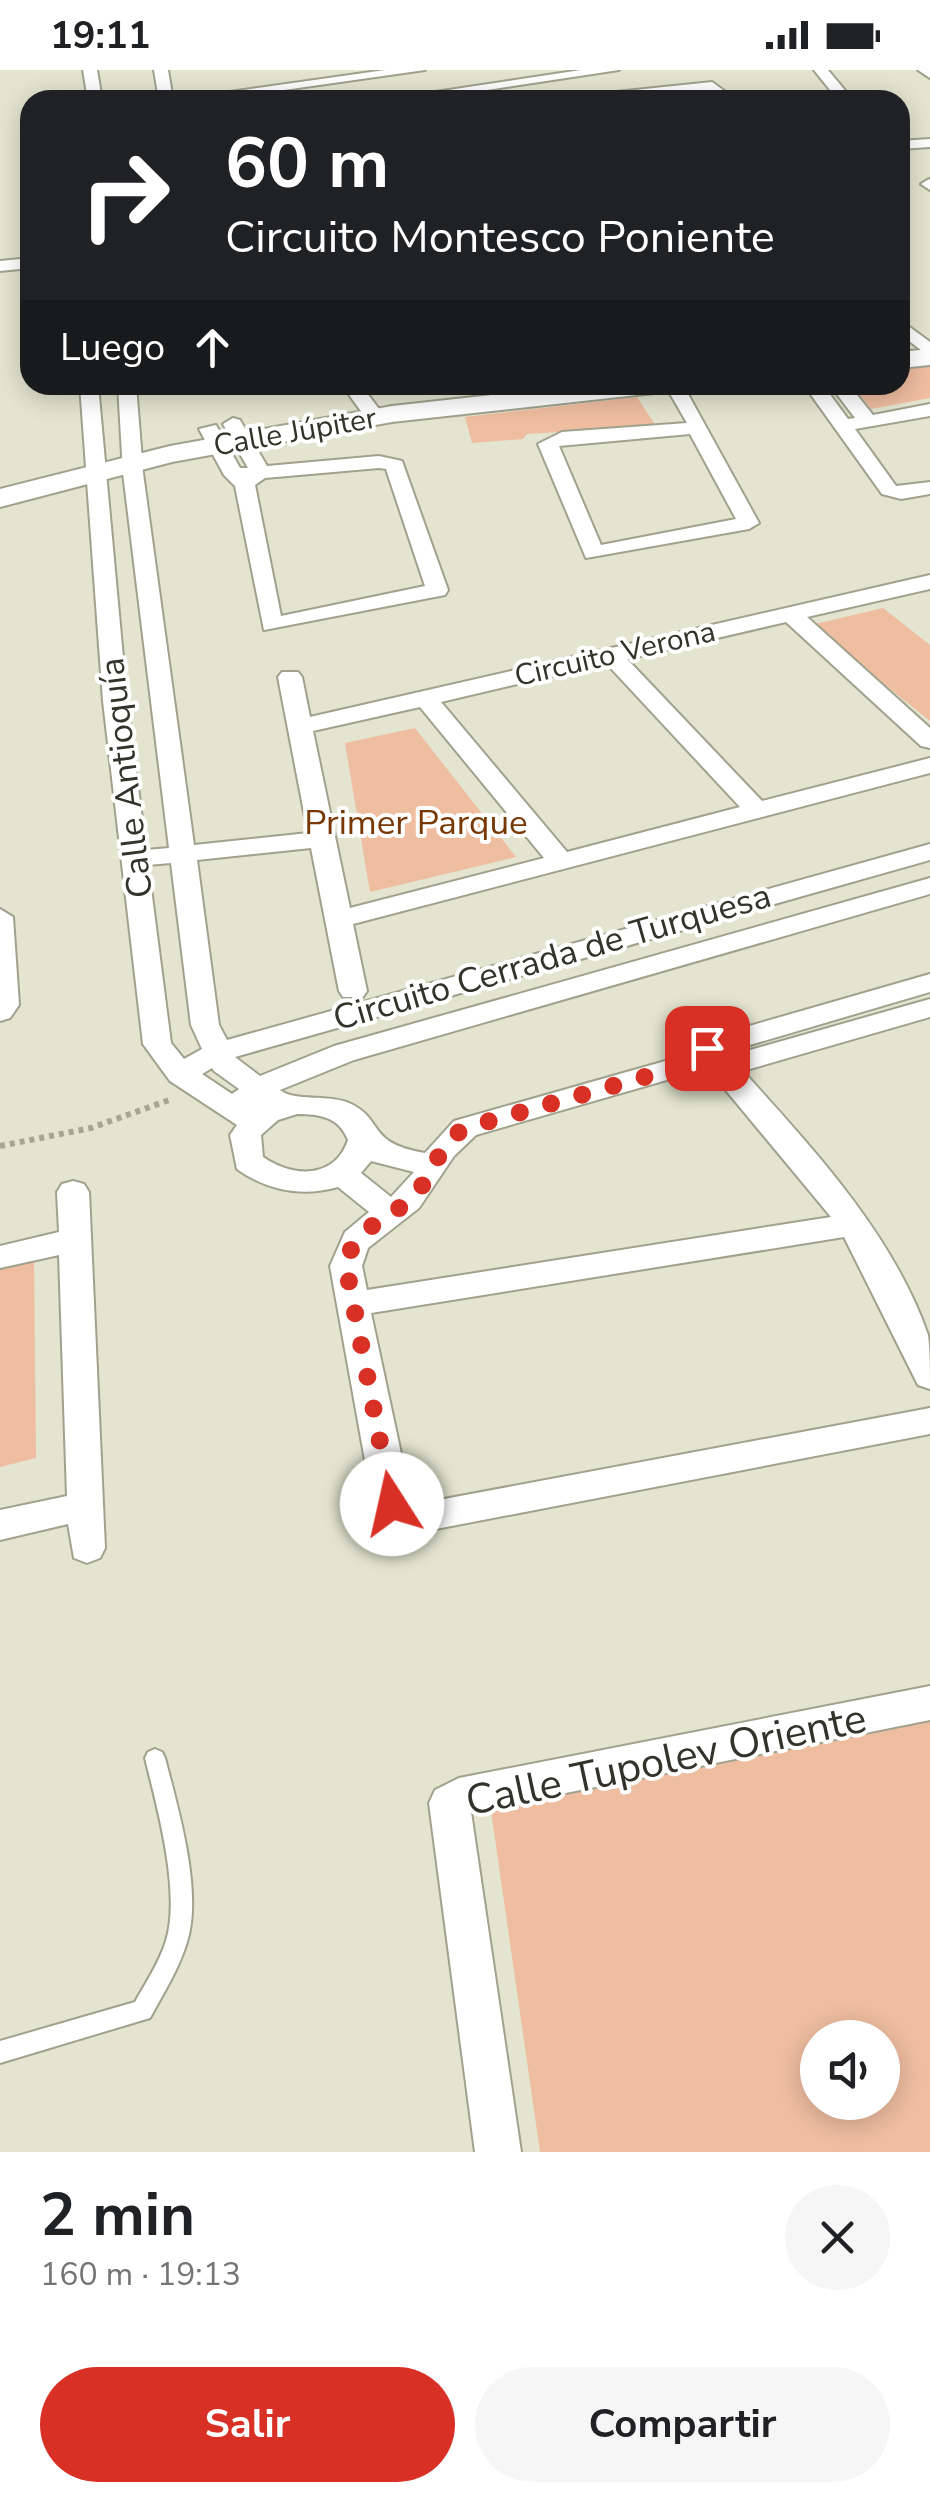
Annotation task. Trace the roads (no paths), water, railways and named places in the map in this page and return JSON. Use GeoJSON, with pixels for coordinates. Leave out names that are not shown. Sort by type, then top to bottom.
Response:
{"type":"FeatureCollection","features":[{"type":"Feature","properties":{"kind":"main road","name":"Calle Júpiter"},"geometry":{"type":"LineString","coordinates":[[0,498],[132,454],[373,400],[415,395]]}},
{"type":"Feature","properties":{"kind":"main road","name":"Calle Júpiter"},"geometry":{"type":"LineString","coordinates":[[373,400],[463,395]]}},
{"type":"Feature","properties":{"kind":"main road","name":"Calle Júpiter"},"geometry":{"type":"LineString","coordinates":[[0,480],[93,465]]}},
{"type":"Feature","properties":{"kind":"street"},"geometry":{"type":"LineString","coordinates":[[246,90],[338,76],[418,70]]}},
{"type":"Feature","properties":{"kind":"street"},"geometry":{"type":"LineString","coordinates":[[821,70],[838,90]]}},
{"type":"Feature","properties":{"kind":"street"},"geometry":{"type":"LineString","coordinates":[[338,76],[362,90]]}},
{"type":"Feature","properties":{"kind":"street"},"geometry":{"type":"LineString","coordinates":[[502,90],[612,82],[712,86],[717,90]]}},
{"type":"Feature","properties":{"kind":"street","name":"Calle Antioquía"},"geometry":{"type":"LineString","coordinates":[[90,395],[115,701],[157,1044],[191,1081],[243,1115]]}},
{"type":"Feature","properties":{"kind":"street","name":"Calle Antioquía"},"geometry":{"type":"LineString","coordinates":[[127,395],[160,697],[205,1025],[216,1054]]}},
{"type":"Feature","properties":{"kind":"street"},"geometry":{"type":"LineString","coordinates":[[660,395],[693,432]]}},
{"type":"Feature","properties":{"kind":"street"},"geometry":{"type":"LineString","coordinates":[[678,395],[693,432],[749,523],[597,556],[548,444],[562,438],[693,432]]}},
{"type":"Feature","properties":{"kind":"street"},"geometry":{"type":"LineString","coordinates":[[820,395],[889,490],[901,493],[930,488]]}},
{"type":"Feature","properties":{"kind":"street"},"geometry":{"type":"LineString","coordinates":[[847,395],[868,422]]}},
{"type":"Feature","properties":{"kind":"street"},"geometry":{"type":"LineString","coordinates":[[842,426],[930,410]]}},
{"type":"Feature","properties":{"kind":"street"},"geometry":{"type":"LineString","coordinates":[[226,435],[247,477],[272,625],[437,590],[395,466],[379,462],[247,477]]}},
{"type":"Feature","properties":{"kind":"street"},"geometry":{"type":"LineString","coordinates":[[918,584],[930,606]]}},
{"type":"Feature","properties":{"kind":"street","name":"Circuito Verona"},"geometry":{"type":"LineString","coordinates":[[300,727],[918,584]]}},
{"type":"Feature","properties":{"kind":"street"},"geometry":{"type":"LineString","coordinates":[[791,614],[930,741]]}},
{"type":"Feature","properties":{"kind":"street"},"geometry":{"type":"LineString","coordinates":[[611,655],[756,810]]}},
{"type":"Feature","properties":{"kind":"street"},"geometry":{"type":"LineString","coordinates":[[290,677],[353,991]]}},
{"type":"Feature","properties":{"kind":"street"},"geometry":{"type":"LineString","coordinates":[[115,701],[160,697]]}},
{"type":"Feature","properties":{"kind":"street"},"geometry":{"type":"LineString","coordinates":[[425,698],[560,860]]}},
{"type":"Feature","properties":{"kind":"street"},"geometry":{"type":"LineString","coordinates":[[338,918],[930,765]]}},
{"type":"Feature","properties":{"kind":"street"},"geometry":{"type":"LineString","coordinates":[[134,848],[320,828]]}},
{"type":"Feature","properties":{"kind":"street","name":"Circuito Cerrada de Turquesa"},"geometry":{"type":"LineString","coordinates":[[191,1081],[216,1054],[930,852]]}},
{"type":"Feature","properties":{"kind":"street","name":"Circuito Cerrada de Turquesa"},"geometry":{"type":"LineString","coordinates":[[269,1099],[344,1052],[930,886]]}},
{"type":"Feature","properties":{"kind":"street"},"geometry":{"type":"LineString","coordinates":[[0,916],[5,1005],[0,1012]]}},
{"type":"Feature","properties":{"kind":"street"},"geometry":{"type":"LineString","coordinates":[[582,948],[605,977]]}},
{"type":"Feature","properties":{"kind":"street"},"geometry":{"type":"LineString","coordinates":[[925,1000],[465,1128],[441,1147],[418,1191],[357,1236],[349,1248],[346,1266],[392,1504],[400,1517],[410,1520],[930,1420]]}},
{"type":"Feature","properties":{"kind":"street"},"geometry":{"type":"LineString","coordinates":[[216,1054],[269,1099],[314,1103],[343,1112],[354,1120],[363,1140],[387,1157],[433,1165]]}},
{"type":"Feature","properties":{"kind":"street"},"geometry":{"type":"LineString","coordinates":[[707,1060],[793,1146],[852,1225],[907,1323],[930,1376]]}},
{"type":"Feature","properties":{"kind":"street"},"geometry":{"type":"LineString","coordinates":[[269,1099],[243,1115],[243,1149],[248,1162],[261,1174],[300,1184],[340,1174],[358,1158],[363,1140]]}},
{"type":"Feature","properties":{"kind":"street"},"geometry":{"type":"LineString","coordinates":[[340,1174],[374,1197],[388,1216]]}},
{"type":"Feature","properties":{"kind":"street"},"geometry":{"type":"LineString","coordinates":[[73,1192],[87,1548]]}},
{"type":"Feature","properties":{"kind":"street"},"geometry":{"type":"LineString","coordinates":[[355,1304],[852,1225]]}},
{"type":"Feature","properties":{"kind":"street"},"geometry":{"type":"LineString","coordinates":[[0,1257],[74,1240]]}},
{"type":"Feature","properties":{"kind":"street"},"geometry":{"type":"LineString","coordinates":[[0,1525],[85,1506]]}},
{"type":"Feature","properties":{"kind":"street","name":"Calle Tupolev Oriente"},"geometry":{"type":"LineString","coordinates":[[498,2152],[449,1803],[460,1796],[930,1702]]}},
{"type":"Feature","properties":{"kind":"lane"},"geometry":{"type":"LineString","coordinates":[[0,2052],[142,2011],[167,1964],[181,1921],[166,1799],[155,1758]]}},
{"type":"Feature","properties":{"kind":"park label","name":"Primer Parque"},"geometry":{"type":"Point","coordinates":[416,822]}}]}
